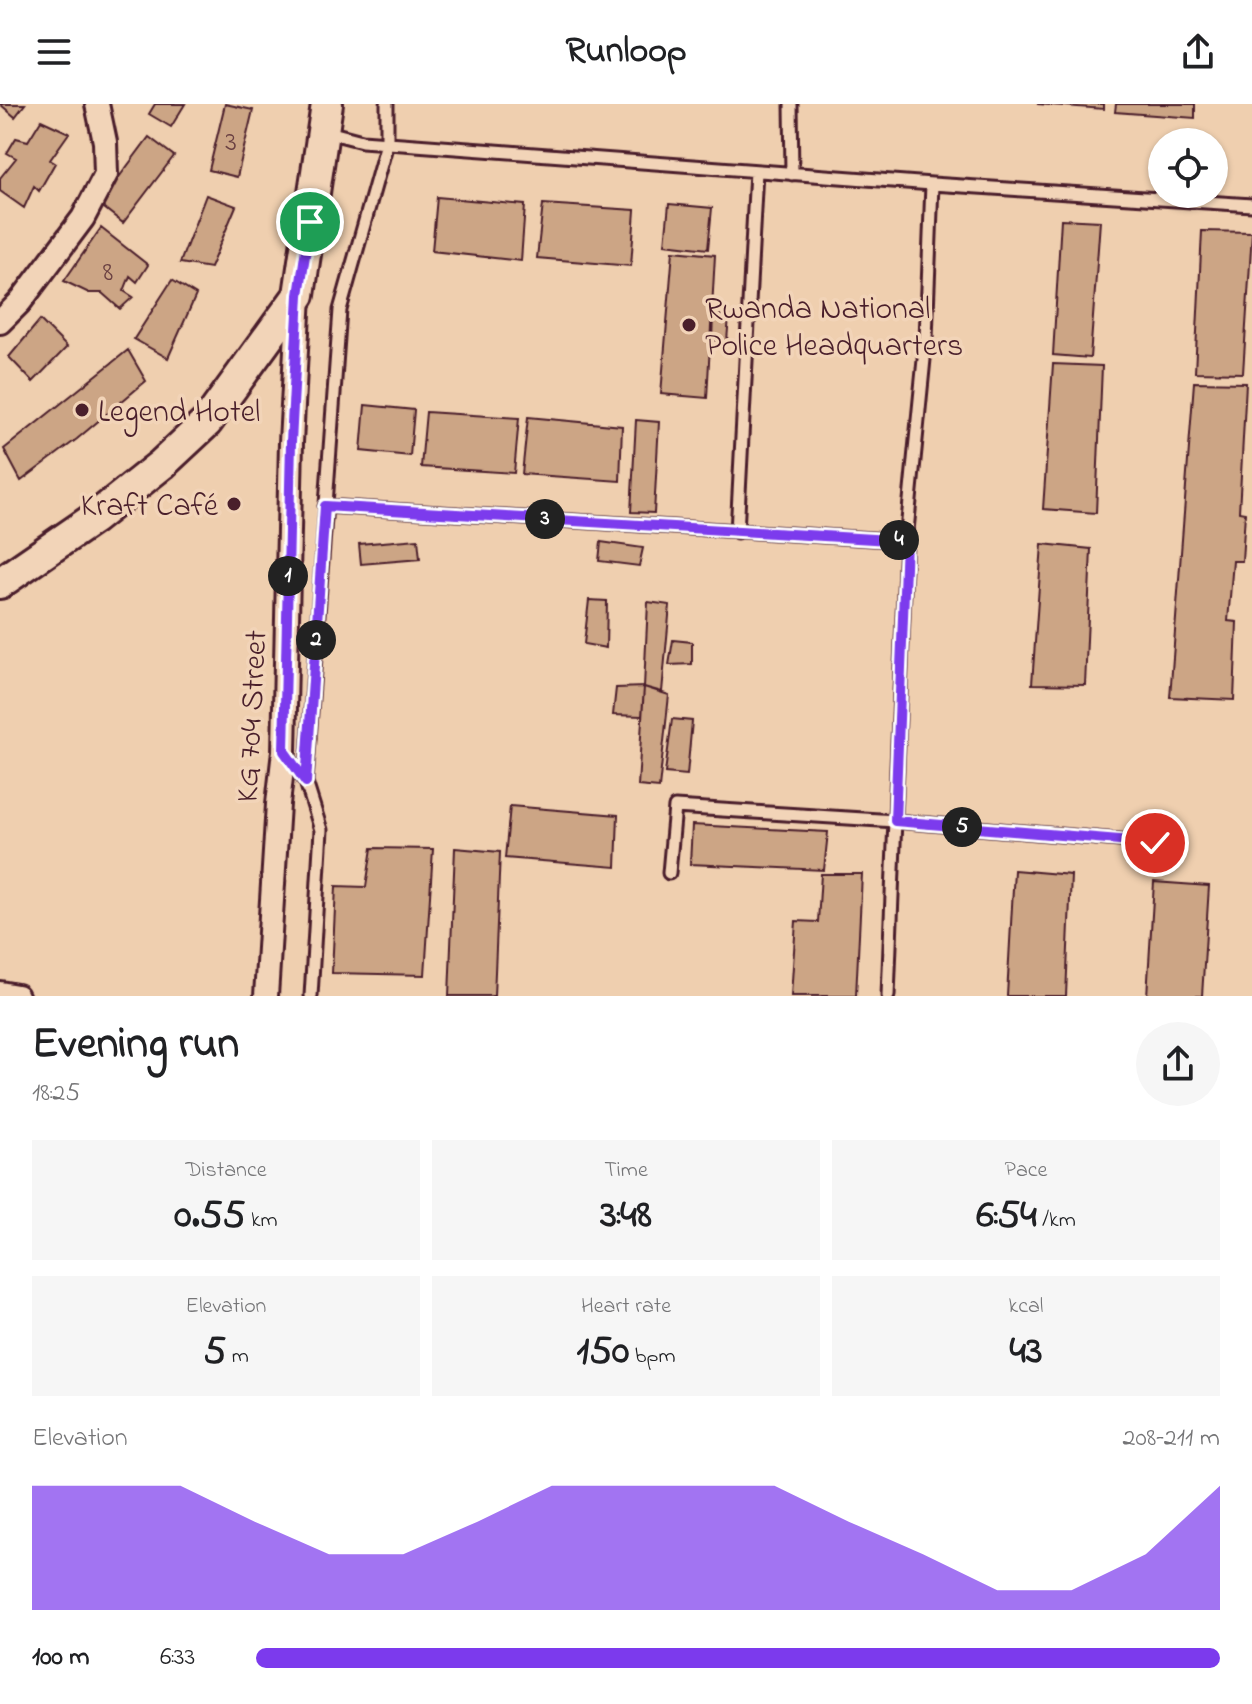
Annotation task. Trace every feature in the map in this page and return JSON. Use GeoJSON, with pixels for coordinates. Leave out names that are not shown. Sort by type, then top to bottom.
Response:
{"type":"FeatureCollection","features":[{"type":"Feature","properties":{"kind":"main road"},"geometry":{"type":"LineString","coordinates":[[0,583],[93,519],[162,464],[207,422],[299,295],[325,117]]}},
{"type":"Feature","properties":{"kind":"street"},"geometry":{"type":"LineString","coordinates":[[0,322],[20,302],[83,218],[106,174],[105,142],[97,104]]}},
{"type":"Feature","properties":{"kind":"street","name":"KG 704 Street"},"geometry":{"type":"LineString","coordinates":[[266,996],[284,751],[291,442],[299,295]]}},
{"type":"Feature","properties":{"kind":"street"},"geometry":{"type":"LineString","coordinates":[[0,993],[17,996]]}},
{"type":"Feature","properties":{"kind":"lane"},"geometry":{"type":"LineString","coordinates":[[306,782],[340,310],[387,143],[387,104]]}},
{"type":"Feature","properties":{"kind":"lane"},"geometry":{"type":"LineString","coordinates":[[791,104],[792,174]]}},
{"type":"Feature","properties":{"kind":"lane"},"geometry":{"type":"LineString","coordinates":[[325,117],[362,141],[1252,205]]}},
{"type":"Feature","properties":{"kind":"lane"},"geometry":{"type":"LineString","coordinates":[[737,532],[756,171]]}},
{"type":"Feature","properties":{"kind":"lane"},"geometry":{"type":"LineString","coordinates":[[888,996],[906,541],[926,339],[932,184]]}},
{"type":"Feature","properties":{"kind":"lane"},"geometry":{"type":"LineString","coordinates":[[325,506],[906,541]]}},
{"type":"Feature","properties":{"kind":"lane"},"geometry":{"type":"LineString","coordinates":[[284,751],[306,782],[321,830],[311,996]]}},
{"type":"Feature","properties":{"kind":"lane"},"geometry":{"type":"LineString","coordinates":[[669,873],[675,807],[895,821],[1155,843]]}},
{"type":"Feature","properties":{"kind":"building"},"geometry":{"type":"Polygon","coordinates":[[[0,104],[25,104],[15,117],[0,104]]]}},
{"type":"Feature","properties":{"kind":"building"},"geometry":{"type":"Polygon","coordinates":[[[155,104],[185,104],[171,127],[149,114],[155,104]]]}},
{"type":"Feature","properties":{"kind":"building"},"geometry":{"type":"Polygon","coordinates":[[[225,104],[253,110],[237,177],[209,170],[225,104]]]}},
{"type":"Feature","properties":{"kind":"building"},"geometry":{"type":"Polygon","coordinates":[[[1037,104],[1104,104],[1104,109],[1037,104]]]}},
{"type":"Feature","properties":{"kind":"building"},"geometry":{"type":"Polygon","coordinates":[[[1116,104],[1195,104],[1195,118],[1115,112],[1116,104]]]}},
{"type":"Feature","properties":{"kind":"building"},"geometry":{"type":"Polygon","coordinates":[[[41,120],[69,133],[50,160],[55,163],[39,191],[34,186],[24,208],[0,191],[0,178],[16,158],[7,153],[16,138],[28,141],[41,120]]]}},
{"type":"Feature","properties":{"kind":"building"},"geometry":{"type":"Polygon","coordinates":[[[149,137],[174,156],[123,223],[99,204],[149,137]]]}},
{"type":"Feature","properties":{"kind":"building"},"geometry":{"type":"Polygon","coordinates":[[[206,195],[236,206],[210,268],[180,263],[206,195]]]}},
{"type":"Feature","properties":{"kind":"building"},"geometry":{"type":"Polygon","coordinates":[[[437,197],[525,205],[521,261],[432,251],[437,197]]]}},
{"type":"Feature","properties":{"kind":"building"},"geometry":{"type":"Polygon","coordinates":[[[543,204],[635,210],[631,266],[537,258],[543,204]]]}},
{"type":"Feature","properties":{"kind":"building"},"geometry":{"type":"Polygon","coordinates":[[[669,204],[712,208],[708,249],[665,244],[669,204]]]}},
{"type":"Feature","properties":{"kind":"building"},"geometry":{"type":"Polygon","coordinates":[[[1061,219],[1100,221],[1090,358],[1053,355],[1061,219]]]}},
{"type":"Feature","properties":{"kind":"building"},"geometry":{"type":"Polygon","coordinates":[[[101,228],[148,265],[137,282],[130,276],[124,291],[133,297],[120,309],[102,293],[89,293],[64,281],[101,228]]]}},
{"type":"Feature","properties":{"kind":"building"},"geometry":{"type":"Polygon","coordinates":[[[1202,231],[1252,232],[1243,373],[1195,372],[1202,231]]]}},
{"type":"Feature","properties":{"kind":"building","name":"Rwanda National Police Headquarters"},"geometry":{"type":"Polygon","coordinates":[[[673,251],[715,255],[707,398],[661,394],[673,251]]]}},
{"type":"Feature","properties":{"kind":"building"},"geometry":{"type":"Polygon","coordinates":[[[172,280],[196,295],[168,358],[134,339],[172,280]]]}},
{"type":"Feature","properties":{"kind":"building"},"geometry":{"type":"Polygon","coordinates":[[[713,315],[729,316],[727,341],[712,340],[713,315]]]}},
{"type":"Feature","properties":{"kind":"building"},"geometry":{"type":"Polygon","coordinates":[[[40,320],[67,347],[33,382],[9,357],[40,320]]]}},
{"type":"Feature","properties":{"kind":"building","name":"Legend Hotel"},"geometry":{"type":"Polygon","coordinates":[[[128,350],[146,381],[21,481],[4,449],[128,350]]]}},
{"type":"Feature","properties":{"kind":"building"},"geometry":{"type":"Polygon","coordinates":[[[1053,364],[1102,366],[1096,513],[1043,509],[1053,364]]]}},
{"type":"Feature","properties":{"kind":"building"},"geometry":{"type":"Polygon","coordinates":[[[1194,382],[1246,383],[1239,512],[1245,513],[1242,561],[1233,561],[1228,621],[1237,622],[1234,700],[1170,697],[1194,382]]]}},
{"type":"Feature","properties":{"kind":"building"},"geometry":{"type":"Polygon","coordinates":[[[365,405],[414,410],[410,456],[361,451],[365,405]]]}},
{"type":"Feature","properties":{"kind":"building"},"geometry":{"type":"Polygon","coordinates":[[[426,412],[519,418],[514,473],[421,467],[426,412]]]}},
{"type":"Feature","properties":{"kind":"building"},"geometry":{"type":"Polygon","coordinates":[[[528,417],[622,426],[620,481],[522,474],[528,417]]]}},
{"type":"Feature","properties":{"kind":"building"},"geometry":{"type":"Polygon","coordinates":[[[636,420],[659,422],[654,513],[631,512],[636,420]]]}},
{"type":"Feature","properties":{"kind":"building"},"geometry":{"type":"Polygon","coordinates":[[[418,539],[420,559],[361,564],[359,544],[418,539]]]}},
{"type":"Feature","properties":{"kind":"building"},"geometry":{"type":"Polygon","coordinates":[[[601,542],[643,548],[639,566],[599,561],[601,542]]]}},
{"type":"Feature","properties":{"kind":"building"},"geometry":{"type":"Polygon","coordinates":[[[1042,544],[1091,549],[1085,685],[1032,684],[1042,544]]]}},
{"type":"Feature","properties":{"kind":"building"},"geometry":{"type":"Polygon","coordinates":[[[589,600],[607,601],[606,648],[584,644],[589,600]]]}},
{"type":"Feature","properties":{"kind":"building"},"geometry":{"type":"Polygon","coordinates":[[[648,602],[670,605],[662,692],[644,687],[648,602]]]}},
{"type":"Feature","properties":{"kind":"building"},"geometry":{"type":"Polygon","coordinates":[[[673,640],[692,642],[692,664],[669,665],[673,640]]]}},
{"type":"Feature","properties":{"kind":"building"},"geometry":{"type":"Polygon","coordinates":[[[644,687],[669,695],[659,788],[638,786],[644,687]]]}},
{"type":"Feature","properties":{"kind":"building"},"geometry":{"type":"Polygon","coordinates":[[[644,687],[642,716],[613,715],[616,688],[644,687]]]}},
{"type":"Feature","properties":{"kind":"building"},"geometry":{"type":"Polygon","coordinates":[[[672,719],[692,721],[687,775],[665,773],[672,719]]]}},
{"type":"Feature","properties":{"kind":"building"},"geometry":{"type":"Polygon","coordinates":[[[510,806],[618,815],[616,867],[505,858],[510,806]]]}},
{"type":"Feature","properties":{"kind":"building"},"geometry":{"type":"Polygon","coordinates":[[[692,825],[828,832],[824,870],[690,864],[692,825]]]}},
{"type":"Feature","properties":{"kind":"building"},"geometry":{"type":"Polygon","coordinates":[[[372,848],[433,849],[425,975],[332,973],[336,886],[366,887],[372,848]]]}},
{"type":"Feature","properties":{"kind":"building"},"geometry":{"type":"Polygon","coordinates":[[[455,848],[500,852],[494,996],[449,996],[455,848]]]}},
{"type":"Feature","properties":{"kind":"building"},"geometry":{"type":"Polygon","coordinates":[[[1014,870],[1071,875],[1066,996],[1007,996],[1014,870]]]}},
{"type":"Feature","properties":{"kind":"building"},"geometry":{"type":"Polygon","coordinates":[[[821,874],[862,874],[856,996],[791,996],[796,921],[818,922],[821,874]]]}},
{"type":"Feature","properties":{"kind":"building"},"geometry":{"type":"Polygon","coordinates":[[[1154,882],[1209,886],[1202,996],[1147,996],[1154,882]]]}},
{"type":"Feature","properties":{"kind":"place","name":"Rwanda National Police Headquarters"},"geometry":{"type":"Point","coordinates":[689,325]}},
{"type":"Feature","properties":{"kind":"place","name":"Legend Hotel"},"geometry":{"type":"Point","coordinates":[82,410]}},
{"type":"Feature","properties":{"kind":"place","name":"Kraft Café"},"geometry":{"type":"Point","coordinates":[234,504]}},
{"type":"Feature","properties":{"kind":"route"},"geometry":{"type":"LineString","coordinates":[[310,222],[299,295],[291,442],[284,751],[306,782],[325,506],[906,541],[895,821],[1155,843]]}}]}
